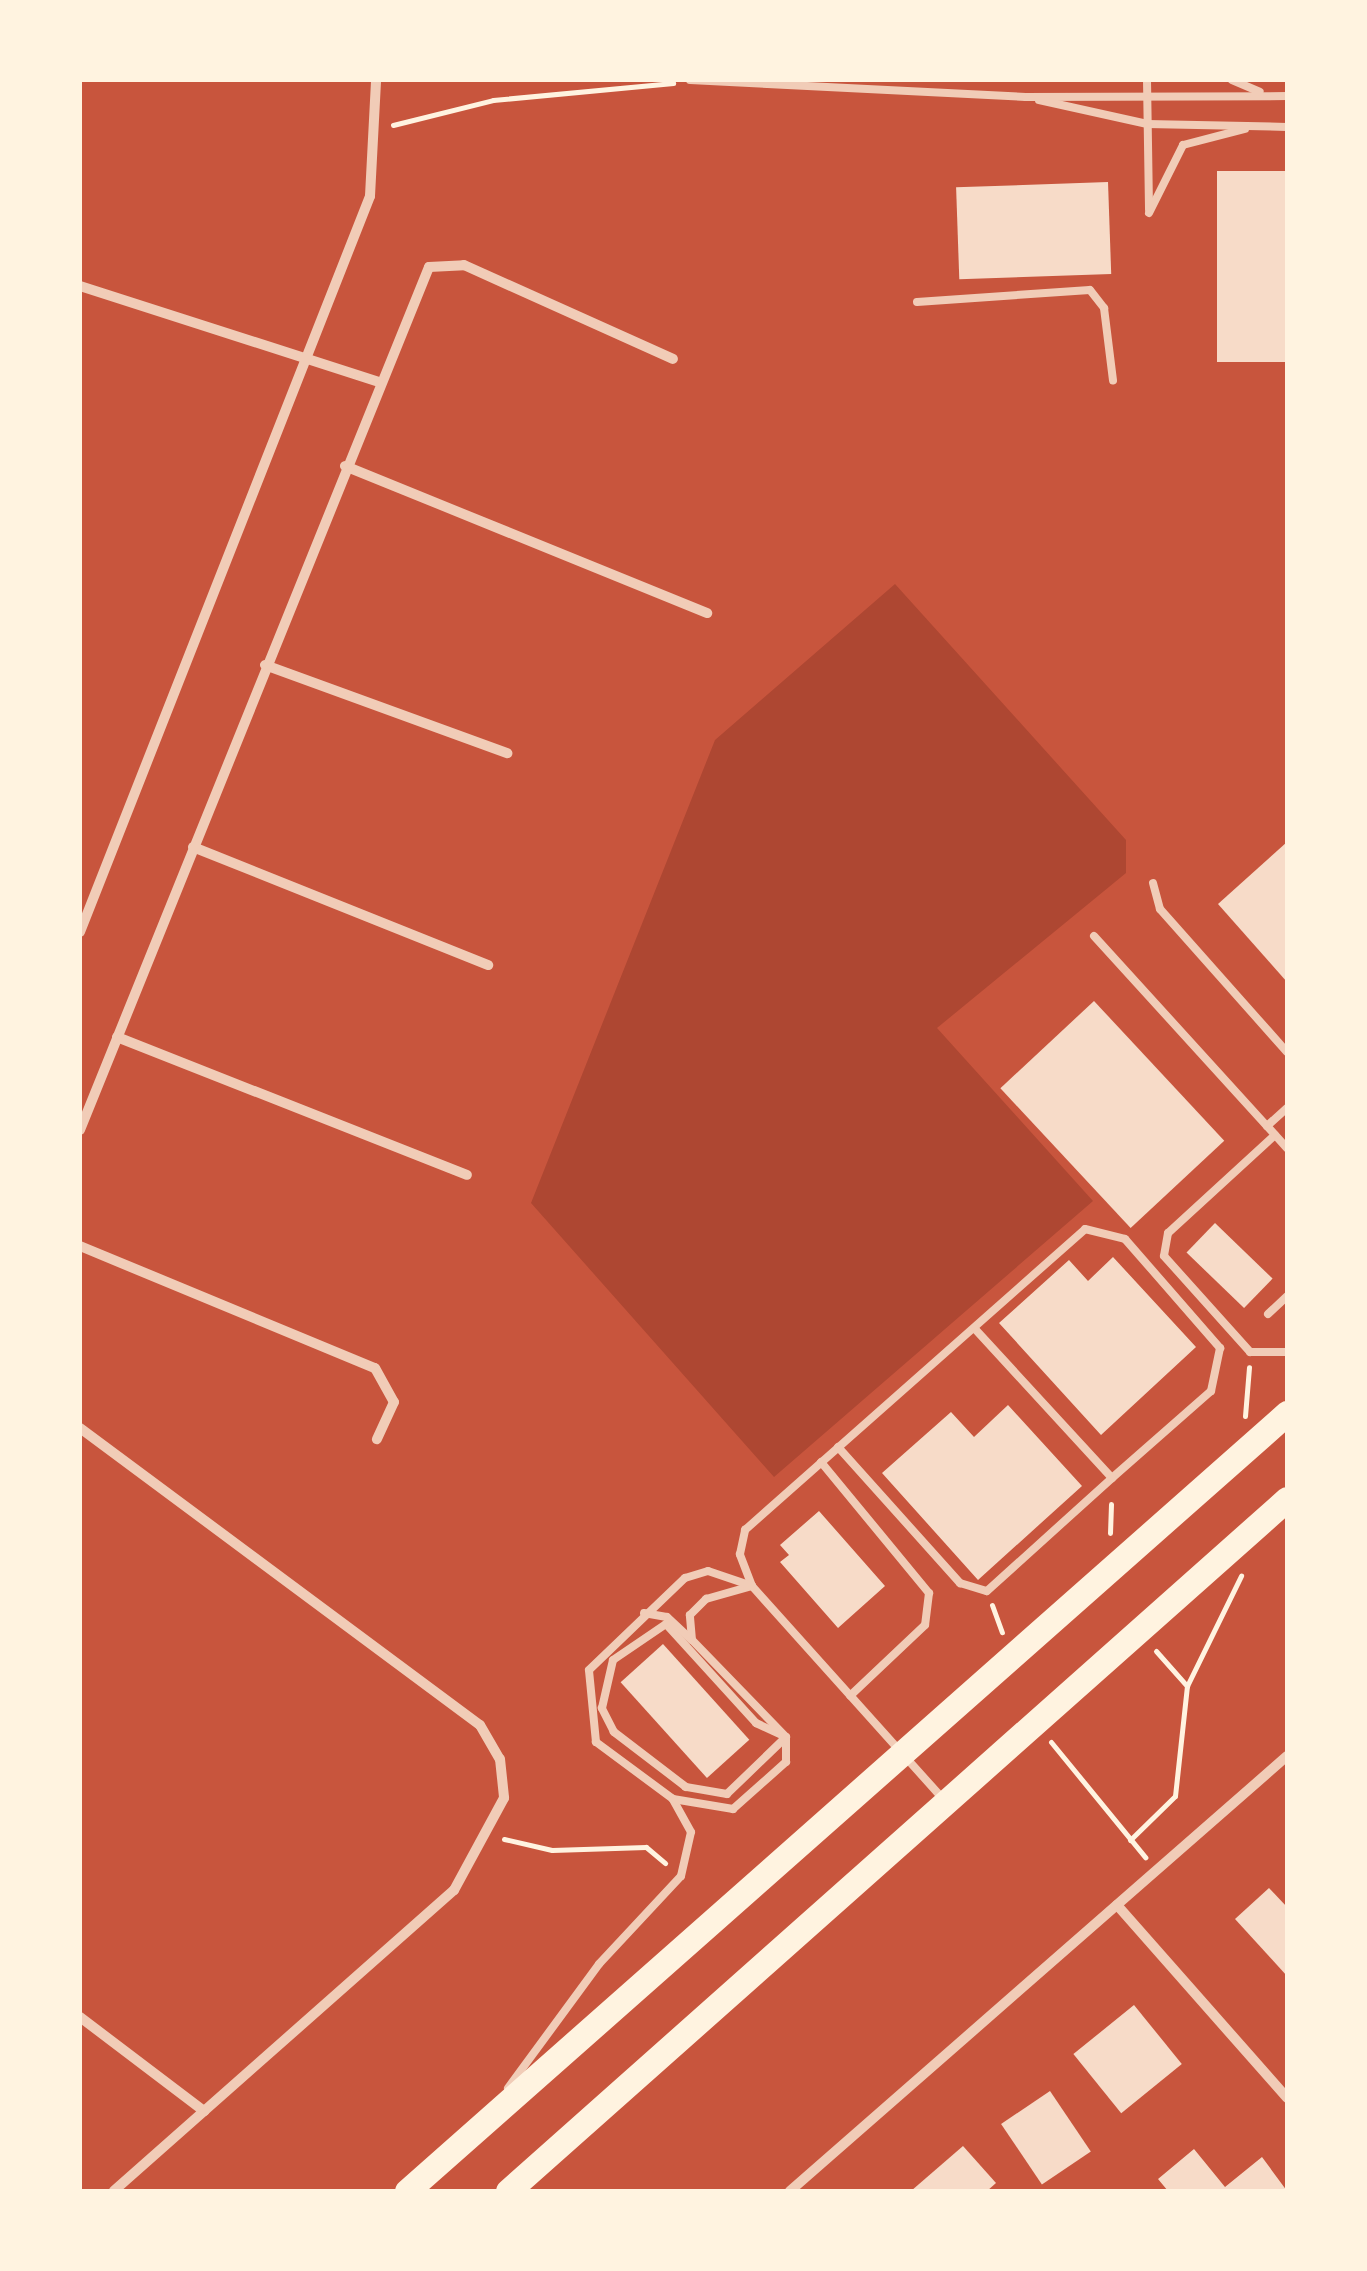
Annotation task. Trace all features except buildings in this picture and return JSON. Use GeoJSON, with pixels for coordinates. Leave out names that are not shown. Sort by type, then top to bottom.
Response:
{"type":"FeatureCollection","features":[{"type":"Feature","properties":{"kind":"main road"},"geometry":{"type":"LineString","coordinates":[[406,2191],[900,1750],[1287,1413]]}},
{"type":"Feature","properties":{"kind":"main road"},"geometry":{"type":"LineString","coordinates":[[508,2191],[1287,1499]]}},
{"type":"Feature","properties":{"kind":"street"},"geometry":{"type":"LineString","coordinates":[[80,932],[302,356],[370,196],[380,128],[376,80]]}},
{"type":"Feature","properties":{"kind":"street"},"geometry":{"type":"LineString","coordinates":[[80,1130],[418,284],[444,263],[673,360]]}},
{"type":"Feature","properties":{"kind":"street"},"geometry":{"type":"LineString","coordinates":[[80,286],[378,382]]}},
{"type":"Feature","properties":{"kind":"street"},"geometry":{"type":"LineString","coordinates":[[345,466],[707,612]]}},
{"type":"Feature","properties":{"kind":"street"},"geometry":{"type":"LineString","coordinates":[[266,666],[506,753]]}},
{"type":"Feature","properties":{"kind":"street"},"geometry":{"type":"LineString","coordinates":[[193,847],[488,965]]}},
{"type":"Feature","properties":{"kind":"street"},"geometry":{"type":"LineString","coordinates":[[117,1036],[468,1175]]}},
{"type":"Feature","properties":{"kind":"street"},"geometry":{"type":"LineString","coordinates":[[80,1246],[375,1368],[394,1402],[377,1439]]}},
{"type":"Feature","properties":{"kind":"street"},"geometry":{"type":"LineString","coordinates":[[80,1428],[480,1725],[500,1759],[504,1798],[491,1836],[454,1890],[114,2191]]}},
{"type":"Feature","properties":{"kind":"street"},"geometry":{"type":"LineString","coordinates":[[790,2191],[1287,1756]]}},
{"type":"Feature","properties":{"kind":"street"},"geometry":{"type":"LineString","coordinates":[[1117,1905],[1287,2098]]}},
{"type":"Feature","properties":{"kind":"street"},"geometry":{"type":"LineString","coordinates":[[80,2017],[204,2112]]}},
{"type":"Feature","properties":{"kind":"lane"},"geometry":{"type":"LineString","coordinates":[[1147,80],[1148,213],[1183,145],[1263,126]]}},
{"type":"Feature","properties":{"kind":"lane"},"geometry":{"type":"LineString","coordinates":[[1232,80],[1267,94]]}},
{"type":"Feature","properties":{"kind":"lane"},"geometry":{"type":"LineString","coordinates":[[691,81],[1026,97],[1146,90],[1287,96]]}},
{"type":"Feature","properties":{"kind":"lane"},"geometry":{"type":"LineString","coordinates":[[1026,97],[1146,124],[1287,127]]}},
{"type":"Feature","properties":{"kind":"lane"},"geometry":{"type":"LineString","coordinates":[[917,302],[1090,290],[1104,308],[1113,380]]}},
{"type":"Feature","properties":{"kind":"lane"},"geometry":{"type":"LineString","coordinates":[[1153,883],[1160,909],[1287,1052]]}},
{"type":"Feature","properties":{"kind":"lane"},"geometry":{"type":"LineString","coordinates":[[1094,936],[1287,1148]]}},
{"type":"Feature","properties":{"kind":"lane"},"geometry":{"type":"LineString","coordinates":[[1267,1126],[1287,1108]]}},
{"type":"Feature","properties":{"kind":"lane"},"geometry":{"type":"LineString","coordinates":[[1275,1135],[1168,1233],[1164,1256],[1250,1352],[1287,1352]]}},
{"type":"Feature","properties":{"kind":"lane"},"geometry":{"type":"LineString","coordinates":[[838,1447],[960,1584],[987,1591],[1211,1390],[1220,1348],[1126,1239],[1084,1230],[976,1328],[820,1462],[745,1530],[740,1554],[752,1586],[947,1802]]}},
{"type":"Feature","properties":{"kind":"lane"},"geometry":{"type":"LineString","coordinates":[[1268,1314],[1287,1296]]}},
{"type":"Feature","properties":{"kind":"lane"},"geometry":{"type":"LineString","coordinates":[[976,1328],[1112,1478]]}},
{"type":"Feature","properties":{"kind":"lane"},"geometry":{"type":"LineString","coordinates":[[820,1462],[929,1592],[925,1625],[850,1696]]}},
{"type":"Feature","properties":{"kind":"lane"},"geometry":{"type":"LineString","coordinates":[[644,1612],[667,1617],[786,1737],[786,1762],[733,1810],[673,1799],[596,1742],[589,1712],[597,1654],[644,1612],[685,1578],[708,1571],[752,1586]]}},
{"type":"Feature","properties":{"kind":"lane"},"geometry":{"type":"LineString","coordinates":[[692,1640],[690,1615],[706,1599],[752,1586]]}},
{"type":"Feature","properties":{"kind":"lane"},"geometry":{"type":"LineString","coordinates":[[666,1624],[756,1723],[786,1737],[727,1794],[706,1796],[614,1732],[601,1684],[613,1660],[666,1624]]}},
{"type":"Feature","properties":{"kind":"lane"},"geometry":{"type":"LineString","coordinates":[[480,2125],[599,1964],[680,1876],[690,1832],[673,1799]]}},
{"type":"Feature","properties":{"kind":"path"},"geometry":{"type":"LineString","coordinates":[[380,128],[493,100],[691,81]]}},
{"type":"Feature","properties":{"kind":"path"},"geometry":{"type":"LineString","coordinates":[[491,1836],[552,1850],[646,1847],[680,1876]]}},
{"type":"Feature","properties":{"kind":"shaded area"},"geometry":{"type":"Polygon","coordinates":[[[895,584],[1126,840],[1126,873],[937,1028],[1093,1201],[774,1477],[531,1203],[715,740],[895,584]]]}}]}
